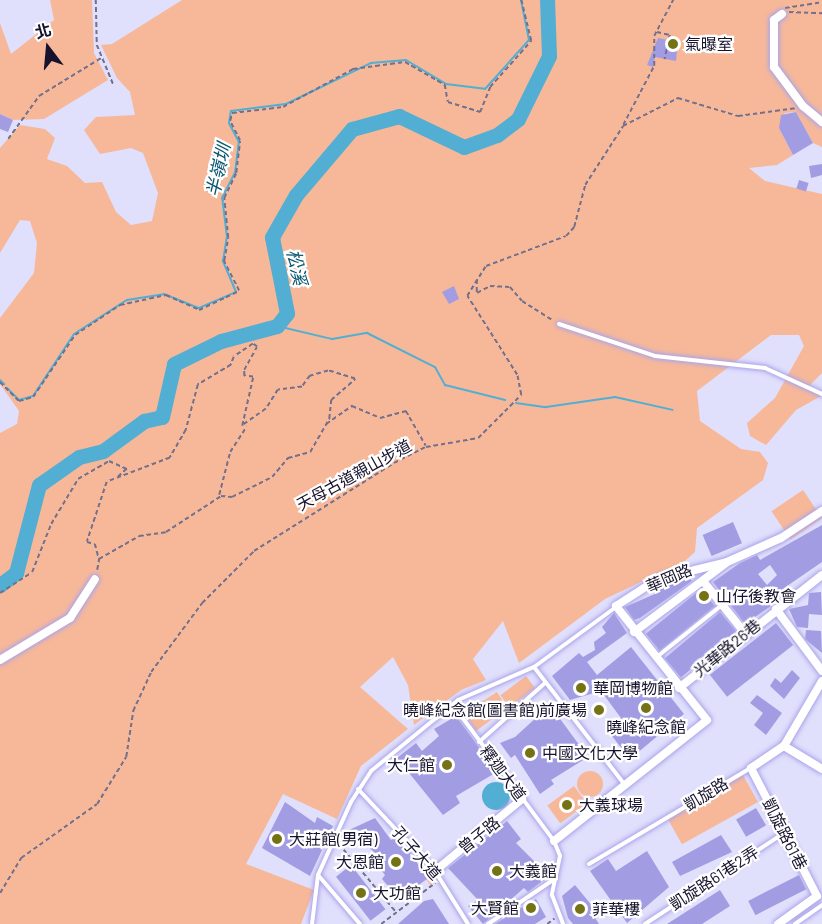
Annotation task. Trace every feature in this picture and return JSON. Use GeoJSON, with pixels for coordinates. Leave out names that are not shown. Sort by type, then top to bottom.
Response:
{"type":"FeatureCollection","features":[{"type":"Feature","properties":{"kind":"street"},"geometry":{"type":"LineString","coordinates":[[782,14],[774,21],[774,67],[802,106],[822,122]]}},
{"type":"Feature","properties":{"kind":"street","name":"華岡路"},"geometry":{"type":"LineString","coordinates":[[616,606],[658,579],[727,562],[782,538],[822,511]]}},
{"type":"Feature","properties":{"kind":"street"},"geometry":{"type":"LineString","coordinates":[[634,632],[727,562]]}},
{"type":"Feature","properties":{"kind":"street","name":"光華路26巷"},"geometry":{"type":"LineString","coordinates":[[679,688],[745,633],[822,575]]}},
{"type":"Feature","properties":{"kind":"street"},"geometry":{"type":"LineString","coordinates":[[0,660],[70,618],[95,579]]}},
{"type":"Feature","properties":{"kind":"street"},"geometry":{"type":"LineString","coordinates":[[703,581],[745,633]]}},
{"type":"Feature","properties":{"kind":"street"},"geometry":{"type":"LineString","coordinates":[[554,841],[707,720],[655,659],[616,606]]}},
{"type":"Feature","properties":{"kind":"street"},"geometry":{"type":"LineString","coordinates":[[776,609],[822,671]]}},
{"type":"Feature","properties":{"kind":"street"},"geometry":{"type":"LineString","coordinates":[[822,681],[784,746],[822,769]]}},
{"type":"Feature","properties":{"kind":"street","name":"凱旋路"},"geometry":{"type":"LineString","coordinates":[[751,768],[784,746]]}},
{"type":"Feature","properties":{"kind":"street","name":"凱旋路61巷"},"geometry":{"type":"LineString","coordinates":[[751,768],[815,899],[778,924]]}},
{"type":"Feature","properties":{"kind":"street","name":"曾子路"},"geometry":{"type":"LineString","coordinates":[[438,875],[522,799]]}},
{"type":"Feature","properties":{"kind":"lane"},"geometry":{"type":"LineString","coordinates":[[559,324],[655,356],[765,368],[822,394]]}},
{"type":"Feature","properties":{"kind":"lane"},"geometry":{"type":"LineString","coordinates":[[655,659],[722,605]]}},
{"type":"Feature","properties":{"kind":"lane"},"geometry":{"type":"LineString","coordinates":[[312,924],[318,875],[336,841],[358,789],[453,704],[534,667],[616,606]]}},
{"type":"Feature","properties":{"kind":"lane"},"geometry":{"type":"LineString","coordinates":[[534,667],[625,786]]}},
{"type":"Feature","properties":{"kind":"lane"},"geometry":{"type":"LineString","coordinates":[[479,742],[545,683]]}},
{"type":"Feature","properties":{"kind":"lane","name":"釋迦大道"},"geometry":{"type":"LineString","coordinates":[[453,704],[554,841]]}},
{"type":"Feature","properties":{"kind":"lane","name":"凱旋路"},"geometry":{"type":"LineString","coordinates":[[588,864],[751,768]]}},
{"type":"Feature","properties":{"kind":"lane","name":"孔子大道"},"geometry":{"type":"LineString","coordinates":[[358,789],[438,875],[468,924]]}},
{"type":"Feature","properties":{"kind":"lane","name":"凱旋路61巷2弄"},"geometry":{"type":"LineString","coordinates":[[645,924],[784,833]]}},
{"type":"Feature","properties":{"kind":"lane"},"geometry":{"type":"LineString","coordinates":[[554,841],[560,856],[552,895],[558,916],[563,924]]}},
{"type":"Feature","properties":{"kind":"lane"},"geometry":{"type":"LineString","coordinates":[[318,875],[360,924]]}},
{"type":"Feature","properties":{"kind":"lane"},"geometry":{"type":"LineString","coordinates":[[488,924],[556,878]]}},
{"type":"Feature","properties":{"kind":"lane"},"geometry":{"type":"LineString","coordinates":[[795,924],[822,905]]}},
{"type":"Feature","properties":{"kind":"path"},"geometry":{"type":"LineString","coordinates":[[96,0],[101,58],[114,86]]}},
{"type":"Feature","properties":{"kind":"path"},"geometry":{"type":"LineString","coordinates":[[0,382],[19,401],[33,397],[75,335],[120,305],[166,295],[199,310],[239,291],[224,261],[228,238],[224,198],[236,173],[240,141],[230,121],[232,113],[283,106],[353,69],[405,62],[445,85],[448,102],[480,112],[490,87],[531,41],[521,0]]}},
{"type":"Feature","properties":{"kind":"path"},"geometry":{"type":"LineString","coordinates":[[666,50],[652,47],[673,0]]}},
{"type":"Feature","properties":{"kind":"path"},"geometry":{"type":"LineString","coordinates":[[782,14],[789,5],[822,2]]}},
{"type":"Feature","properties":{"kind":"path"},"geometry":{"type":"LineString","coordinates":[[782,14],[822,13]]}},
{"type":"Feature","properties":{"kind":"path"},"geometry":{"type":"LineString","coordinates":[[657,32],[670,35],[665,59]]}},
{"type":"Feature","properties":{"kind":"path"},"geometry":{"type":"LineString","coordinates":[[559,324],[522,302],[510,286],[489,286],[477,293],[477,279],[486,266],[566,236],[574,227],[585,185],[622,126],[658,49]]}},
{"type":"Feature","properties":{"kind":"path"},"geometry":{"type":"LineString","coordinates":[[8,139],[39,96],[101,58]]}},
{"type":"Feature","properties":{"kind":"path"},"geometry":{"type":"LineString","coordinates":[[622,126],[678,98],[718,113],[754,117],[802,106]]}},
{"type":"Feature","properties":{"kind":"path","name":"天母古道親山步道"},"geometry":{"type":"LineString","coordinates":[[0,893],[21,858],[98,804],[126,757],[141,691],[202,603],[276,532],[426,447],[478,438],[523,392],[467,296],[477,279]]}},
{"type":"Feature","properties":{"kind":"path"},"geometry":{"type":"LineString","coordinates":[[95,579],[99,559],[95,544],[87,542],[107,482],[170,458],[186,430],[198,384],[231,365],[234,357],[254,344],[244,370],[244,376],[253,377],[244,400],[246,426]]}},
{"type":"Feature","properties":{"kind":"path"},"geometry":{"type":"LineString","coordinates":[[99,559],[139,536],[166,532],[219,497],[232,497],[272,477],[288,458],[310,452],[326,424],[331,400],[352,376],[328,371],[310,376],[302,387],[278,390],[246,426],[230,452],[219,497]]}},
{"type":"Feature","properties":{"kind":"path"},"geometry":{"type":"LineString","coordinates":[[326,424],[352,406],[380,418],[406,411],[426,447]]}},
{"type":"Feature","properties":{"kind":"path"},"geometry":{"type":"LineString","coordinates":[[0,593],[32,572],[51,524],[78,479],[109,461],[127,469],[117,479]]}},
{"type":"Feature","properties":{"kind":"path"},"geometry":{"type":"LineString","coordinates":[[336,841],[396,912]]}},
{"type":"Feature","properties":{"kind":"path"},"geometry":{"type":"LineString","coordinates":[[381,924],[438,875]]}},
{"type":"Feature","properties":{"kind":"path"},"geometry":{"type":"LineString","coordinates":[[547,924],[558,916]]}},
{"type":"Feature","properties":{"kind":"shaded area"},"geometry":{"type":"Polygon","coordinates":[[[50,0],[92,0],[94,53],[108,80],[44,119],[13,120],[0,114],[0,23],[11,54],[54,20],[50,0]]]}},
{"type":"Feature","properties":{"kind":"shaded area"},"geometry":{"type":"Polygon","coordinates":[[[182,0],[822,0],[822,147],[813,143],[796,112],[785,113],[779,128],[793,155],[777,165],[749,168],[765,181],[822,194],[822,373],[807,388],[821,396],[796,410],[766,445],[750,436],[747,423],[775,398],[804,346],[799,335],[771,335],[697,391],[700,421],[741,449],[760,452],[768,463],[763,480],[697,528],[695,552],[685,561],[605,599],[519,663],[503,621],[473,659],[486,680],[461,690],[414,725],[408,685],[393,657],[360,687],[408,729],[361,766],[337,819],[283,794],[246,864],[314,890],[301,924],[0,924],[0,433],[17,424],[19,411],[0,384],[0,318],[34,273],[37,243],[30,221],[20,220],[0,253],[0,148],[20,125],[45,129],[55,138],[47,159],[67,166],[85,183],[102,182],[116,212],[131,225],[152,221],[158,193],[143,153],[131,148],[100,154],[84,130],[96,117],[135,115],[130,92],[117,78],[101,45],[112,44],[182,0]]]}},
{"type":"Feature","properties":{"kind":"shaded area"},"geometry":{"type":"Polygon","coordinates":[[[803,490],[822,518],[791,539],[771,511],[803,490]]]}},
{"type":"Feature","properties":{"kind":"shaded area"},"geometry":{"type":"Polygon","coordinates":[[[526,676],[535,688],[509,707],[500,695],[526,676]]]}},
{"type":"Feature","properties":{"kind":"shaded area"},"geometry":{"type":"Polygon","coordinates":[[[497,692],[507,708],[476,731],[464,713],[497,692]]]}},
{"type":"Feature","properties":{"kind":"shaded area"},"geometry":{"type":"Polygon","coordinates":[[[590,771],[599,775],[603,784],[599,793],[590,797],[581,793],[577,784],[581,775],[590,771]]]}},
{"type":"Feature","properties":{"kind":"shaded area"},"geometry":{"type":"Polygon","coordinates":[[[743,775],[758,802],[682,844],[667,817],[743,775]]]}},
{"type":"Feature","properties":{"kind":"shaded area"},"geometry":{"type":"Polygon","coordinates":[[[574,786],[587,804],[560,823],[547,805],[574,786]]]}},
{"type":"Feature","properties":{"kind":"shaded area"},"geometry":{"type":"Polygon","coordinates":[[[426,865],[437,881],[430,885],[419,870],[426,865]]]}},
{"type":"Feature","properties":{"kind":"water"},"geometry":{"type":"Polygon","coordinates":[[[496,782],[506,786],[510,796],[506,806],[496,810],[486,806],[482,796],[486,786],[496,782]]]}},
{"type":"Feature","properties":{"kind":"building"},"geometry":{"type":"Polygon","coordinates":[[[658,38],[678,42],[676,61],[655,57],[653,67],[647,65],[658,38]]]}},
{"type":"Feature","properties":{"kind":"building"},"geometry":{"type":"Polygon","coordinates":[[[796,112],[813,143],[793,155],[779,128],[781,115],[796,112]]]}},
{"type":"Feature","properties":{"kind":"building"},"geometry":{"type":"Polygon","coordinates":[[[0,114],[13,120],[8,132],[0,129],[0,114]]]}},
{"type":"Feature","properties":{"kind":"building"},"geometry":{"type":"Polygon","coordinates":[[[822,164],[822,175],[811,178],[809,166],[822,164]]]}},
{"type":"Feature","properties":{"kind":"building"},"geometry":{"type":"Polygon","coordinates":[[[799,180],[809,183],[806,192],[796,189],[799,180]]]}},
{"type":"Feature","properties":{"kind":"building"},"geometry":{"type":"Polygon","coordinates":[[[454,286],[459,299],[449,304],[442,292],[454,286]]]}},
{"type":"Feature","properties":{"kind":"building"},"geometry":{"type":"Polygon","coordinates":[[[733,522],[742,543],[712,556],[703,535],[733,522]]]}},
{"type":"Feature","properties":{"kind":"building"},"geometry":{"type":"Polygon","coordinates":[[[822,525],[822,562],[774,595],[778,601],[745,624],[713,582],[740,563],[757,555],[760,560],[822,525]],[[770,565],[758,574],[767,585],[777,575],[770,565]]]}},
{"type":"Feature","properties":{"kind":"building"},"geometry":{"type":"Polygon","coordinates":[[[689,577],[692,581],[640,618],[634,620],[625,607],[657,593],[655,589],[664,584],[689,577]]]}},
{"type":"Feature","properties":{"kind":"building"},"geometry":{"type":"Polygon","coordinates":[[[701,589],[715,606],[660,651],[646,634],[701,589]]]}},
{"type":"Feature","properties":{"kind":"building"},"geometry":{"type":"Polygon","coordinates":[[[821,592],[822,615],[809,614],[808,628],[797,627],[789,609],[808,605],[809,593],[821,592]]]}},
{"type":"Feature","properties":{"kind":"building"},"geometry":{"type":"Polygon","coordinates":[[[720,612],[736,631],[681,677],[665,658],[720,612]]]}},
{"type":"Feature","properties":{"kind":"building","name":"曉峰紀念館"},"geometry":{"type":"Polygon","coordinates":[[[614,613],[627,633],[587,662],[597,675],[631,647],[684,714],[630,759],[608,731],[621,718],[601,691],[570,700],[552,676],[579,653],[583,657],[595,650],[594,642],[606,633],[602,627],[614,613]]]}},
{"type":"Feature","properties":{"kind":"building"},"geometry":{"type":"Polygon","coordinates":[[[776,623],[793,645],[727,697],[710,675],[776,623]]]}},
{"type":"Feature","properties":{"kind":"building"},"geometry":{"type":"Polygon","coordinates":[[[806,630],[821,631],[822,653],[805,639],[806,630]]]}},
{"type":"Feature","properties":{"kind":"building"},"geometry":{"type":"Polygon","coordinates":[[[792,670],[800,678],[784,699],[770,686],[775,678],[781,683],[792,670]]]}},
{"type":"Feature","properties":{"kind":"building"},"geometry":{"type":"Polygon","coordinates":[[[757,695],[782,713],[766,735],[754,725],[763,713],[750,703],[757,695]]]}},
{"type":"Feature","properties":{"kind":"building"},"geometry":{"type":"Polygon","coordinates":[[[550,705],[588,757],[551,780],[554,784],[540,794],[515,755],[511,758],[500,743],[515,737],[550,705]]]}},
{"type":"Feature","properties":{"kind":"building","name":"大仁館"},"geometry":{"type":"Polygon","coordinates":[[[456,716],[497,772],[456,796],[460,803],[443,815],[397,758],[416,743],[422,751],[439,736],[434,729],[456,716]]]}},
{"type":"Feature","properties":{"kind":"building","name":"大莊館(男宿)"},"geometry":{"type":"Polygon","coordinates":[[[285,802],[315,823],[317,817],[333,826],[310,876],[262,848],[285,802]]]}},
{"type":"Feature","properties":{"kind":"building"},"geometry":{"type":"Polygon","coordinates":[[[756,808],[766,825],[746,837],[736,820],[756,808]]]}},
{"type":"Feature","properties":{"kind":"building","name":"大恩館"},"geometry":{"type":"Polygon","coordinates":[[[375,818],[391,840],[396,836],[408,848],[427,879],[399,899],[382,879],[385,875],[370,856],[374,852],[349,830],[375,818]]]}},
{"type":"Feature","properties":{"kind":"building","name":"大義館"},"geometry":{"type":"Polygon","coordinates":[[[507,821],[521,839],[516,843],[549,876],[528,892],[524,888],[483,924],[468,906],[478,900],[448,868],[507,821]]]}},
{"type":"Feature","properties":{"kind":"building"},"geometry":{"type":"Polygon","coordinates":[[[721,835],[732,852],[680,876],[672,862],[721,835]]]}},
{"type":"Feature","properties":{"kind":"building"},"geometry":{"type":"Polygon","coordinates":[[[647,851],[669,887],[627,923],[590,871],[608,859],[616,871],[647,851]]]}},
{"type":"Feature","properties":{"kind":"building","name":"大功館"},"geometry":{"type":"Polygon","coordinates":[[[351,865],[385,909],[371,921],[336,877],[351,865]]]}},
{"type":"Feature","properties":{"kind":"building"},"geometry":{"type":"Polygon","coordinates":[[[799,875],[806,889],[755,915],[748,901],[799,875]]]}},
{"type":"Feature","properties":{"kind":"building","name":"菲華樓"},"geometry":{"type":"Polygon","coordinates":[[[575,885],[598,913],[594,916],[599,924],[573,924],[568,918],[562,896],[575,885]]]}},
{"type":"Feature","properties":{"kind":"building"},"geometry":{"type":"Polygon","coordinates":[[[720,890],[730,906],[702,924],[667,924],[720,890]]]}},
{"type":"Feature","properties":{"kind":"building"},"geometry":{"type":"Polygon","coordinates":[[[433,899],[449,924],[398,924],[424,901],[433,899]]]}},
{"type":"Feature","properties":{"kind":"building","name":"大賢館"},"geometry":{"type":"Polygon","coordinates":[[[536,899],[546,917],[535,924],[495,924],[536,899]]]}},
{"type":"Feature","properties":{"kind":"waterway","name":"半嶺圳"},"geometry":{"type":"LineString","coordinates":[[7,388],[19,400],[33,396],[74,334],[127,300],[164,294],[199,308],[236,292],[223,261],[227,237],[222,198],[235,173],[239,142],[229,123],[231,111],[286,104],[371,63],[406,60],[446,84],[485,89],[529,40],[521,0]]}},
{"type":"Feature","properties":{"kind":"waterway","name":"松溪"},"geometry":{"type":"LineString","coordinates":[[0,585],[16,573],[39,485],[79,457],[103,451],[144,421],[162,417],[174,364],[221,341],[277,326],[287,313],[272,237],[296,195],[352,129],[399,116],[464,147],[497,135],[518,119],[549,56],[547,0]]}},
{"type":"Feature","properties":{"kind":"waterway"},"geometry":{"type":"LineString","coordinates":[[277,326],[332,339],[367,333],[435,367],[445,385],[505,400]]}},
{"type":"Feature","properties":{"kind":"waterway","name":"半嶺圳"},"geometry":{"type":"LineString","coordinates":[[0,380],[4,384]]}},
{"type":"Feature","properties":{"kind":"waterway"},"geometry":{"type":"LineString","coordinates":[[516,403],[546,407],[615,397],[673,410]]}},
{"type":"Feature","properties":{"kind":"place","name":"氣曝室"},"geometry":{"type":"Point","coordinates":[673,44]}},
{"type":"Feature","properties":{"kind":"place","name":"山仔後教會"},"geometry":{"type":"Point","coordinates":[704,596]}},
{"type":"Feature","properties":{"kind":"place","name":"華岡博物館"},"geometry":{"type":"Point","coordinates":[581,688]}},
{"type":"Feature","properties":{"kind":"place","name":"曉峰紀念館"},"geometry":{"type":"Point","coordinates":[646,708]}},
{"type":"Feature","properties":{"kind":"place","name":"曉峰紀念館(圖書館)前廣場"},"geometry":{"type":"Point","coordinates":[599,710]}},
{"type":"Feature","properties":{"kind":"place","name":"中國文化大學"},"geometry":{"type":"Point","coordinates":[530,753]}},
{"type":"Feature","properties":{"kind":"place","name":"大仁館"},"geometry":{"type":"Point","coordinates":[447,765]}},
{"type":"Feature","properties":{"kind":"place","name":"大義球場"},"geometry":{"type":"Point","coordinates":[567,805]}},
{"type":"Feature","properties":{"kind":"place","name":"大莊館(男宿)"},"geometry":{"type":"Point","coordinates":[277,839]}},
{"type":"Feature","properties":{"kind":"place","name":"大恩館"},"geometry":{"type":"Point","coordinates":[396,862]}},
{"type":"Feature","properties":{"kind":"place","name":"大義館"},"geometry":{"type":"Point","coordinates":[497,871]}},
{"type":"Feature","properties":{"kind":"place","name":"大功館"},"geometry":{"type":"Point","coordinates":[361,893]}},
{"type":"Feature","properties":{"kind":"place","name":"大賢館"},"geometry":{"type":"Point","coordinates":[531,908]}},
{"type":"Feature","properties":{"kind":"place","name":"菲華樓"},"geometry":{"type":"Point","coordinates":[580,909]}}]}
